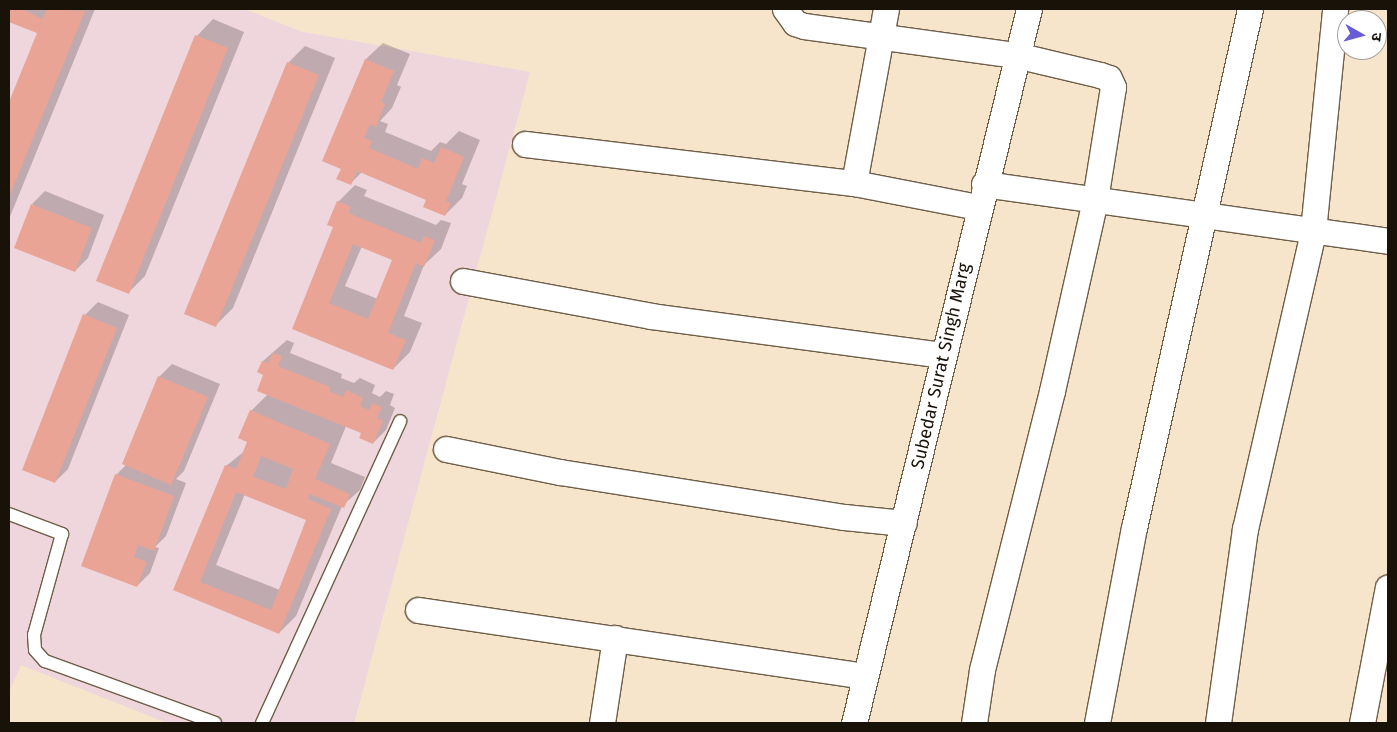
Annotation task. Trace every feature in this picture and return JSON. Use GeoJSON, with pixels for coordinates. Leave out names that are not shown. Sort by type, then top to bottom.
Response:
{"type":"FeatureCollection","features":[{"type":"Feature","properties":{"kind":"street"},"geometry":{"type":"LineString","coordinates":[[786,9],[795,22],[804,26],[1016,55],[1100,75],[1112,82],[1095,200],[1052,391],[982,670],[974,723]]}},
{"type":"Feature","properties":{"kind":"street"},"geometry":{"type":"LineString","coordinates":[[854,183],[886,9]]}},
{"type":"Feature","properties":{"kind":"street","name":"Subedar Surat Singh Marg"},"geometry":{"type":"LineString","coordinates":[[854,723],[904,523],[942,355],[1029,9]]}},
{"type":"Feature","properties":{"kind":"street"},"geometry":{"type":"LineString","coordinates":[[1098,723],[1134,528],[1250,9]]}},
{"type":"Feature","properties":{"kind":"street"},"geometry":{"type":"LineString","coordinates":[[1218,723],[1245,528],[1313,231],[1335,9]]}},
{"type":"Feature","properties":{"kind":"street"},"geometry":{"type":"LineString","coordinates":[[525,144],[981,196],[1095,200],[1388,241]]}},
{"type":"Feature","properties":{"kind":"street"},"geometry":{"type":"LineString","coordinates":[[463,281],[651,316],[942,355]]}},
{"type":"Feature","properties":{"kind":"street"},"geometry":{"type":"LineString","coordinates":[[446,449],[570,473],[844,517],[904,523]]}},
{"type":"Feature","properties":{"kind":"street"},"geometry":{"type":"LineString","coordinates":[[1362,723],[1388,587]]}},
{"type":"Feature","properties":{"kind":"street"},"geometry":{"type":"LineString","coordinates":[[418,610],[865,676]]}},
{"type":"Feature","properties":{"kind":"street"},"geometry":{"type":"LineString","coordinates":[[602,723],[615,638]]}},
{"type":"Feature","properties":{"kind":"lane"},"geometry":{"type":"LineString","coordinates":[[262,723],[400,420]]}},
{"type":"Feature","properties":{"kind":"lane"},"geometry":{"type":"LineString","coordinates":[[9,514],[62,534],[34,635],[35,650],[45,660],[215,723]]}},
{"type":"Feature","properties":{"kind":"shaded area"},"geometry":{"type":"Polygon","coordinates":[[[9,9],[244,9],[303,32],[530,72],[354,723],[167,723],[21,665],[9,692],[9,9]]]}},
{"type":"Feature","properties":{"kind":"building"},"geometry":{"type":"Polygon","coordinates":[[[9,9],[22,9],[42,19],[47,9],[85,11],[9,197],[9,102],[37,33],[9,22],[9,9]]]}},
{"type":"Feature","properties":{"kind":"building"},"geometry":{"type":"Polygon","coordinates":[[[195,35],[228,48],[129,294],[96,281],[195,35]]]}},
{"type":"Feature","properties":{"kind":"building"},"geometry":{"type":"Polygon","coordinates":[[[365,59],[394,71],[381,102],[385,104],[376,127],[370,124],[364,138],[372,141],[369,148],[418,169],[422,158],[434,163],[441,147],[464,157],[446,201],[451,203],[445,216],[423,207],[426,200],[357,171],[351,185],[336,179],[341,169],[322,161],[365,59]]]}},
{"type":"Feature","properties":{"kind":"building"},"geometry":{"type":"Polygon","coordinates":[[[287,62],[319,75],[216,327],[184,314],[287,62]]]}},
{"type":"Feature","properties":{"kind":"building"},"geometry":{"type":"Polygon","coordinates":[[[337,201],[351,207],[348,213],[421,243],[424,236],[435,240],[424,267],[416,263],[388,333],[406,340],[393,370],[292,329],[333,227],[327,225],[337,201]],[[353,244],[329,303],[368,319],[392,260],[353,244]]]}},
{"type":"Feature","properties":{"kind":"building"},"geometry":{"type":"Polygon","coordinates":[[[31,204],[92,228],[75,272],[14,248],[31,204]]]}},
{"type":"Feature","properties":{"kind":"building"},"geometry":{"type":"Polygon","coordinates":[[[83,314],[117,328],[55,483],[22,470],[83,314]]]}},
{"type":"Feature","properties":{"kind":"building"},"geometry":{"type":"Polygon","coordinates":[[[273,353],[282,356],[278,366],[330,387],[329,391],[343,397],[346,390],[363,398],[360,406],[369,410],[372,403],[382,407],[377,418],[383,421],[373,444],[359,438],[361,433],[257,391],[263,375],[257,372],[262,361],[268,363],[273,353]]]}},
{"type":"Feature","properties":{"kind":"building"},"geometry":{"type":"Polygon","coordinates":[[[158,376],[208,397],[171,485],[122,464],[158,376]]]}},
{"type":"Feature","properties":{"kind":"building"},"geometry":{"type":"Polygon","coordinates":[[[250,410],[330,444],[315,479],[350,494],[344,508],[310,494],[308,499],[331,509],[279,634],[173,590],[225,465],[236,469],[247,442],[238,438],[250,410]],[[261,456],[253,477],[286,489],[293,469],[261,456]],[[236,492],[200,582],[271,610],[306,520],[236,492]]]}},
{"type":"Feature","properties":{"kind":"building"},"geometry":{"type":"Polygon","coordinates":[[[115,474],[174,496],[154,551],[138,545],[134,557],[147,562],[137,587],[81,566],[115,474]]]}}]}
